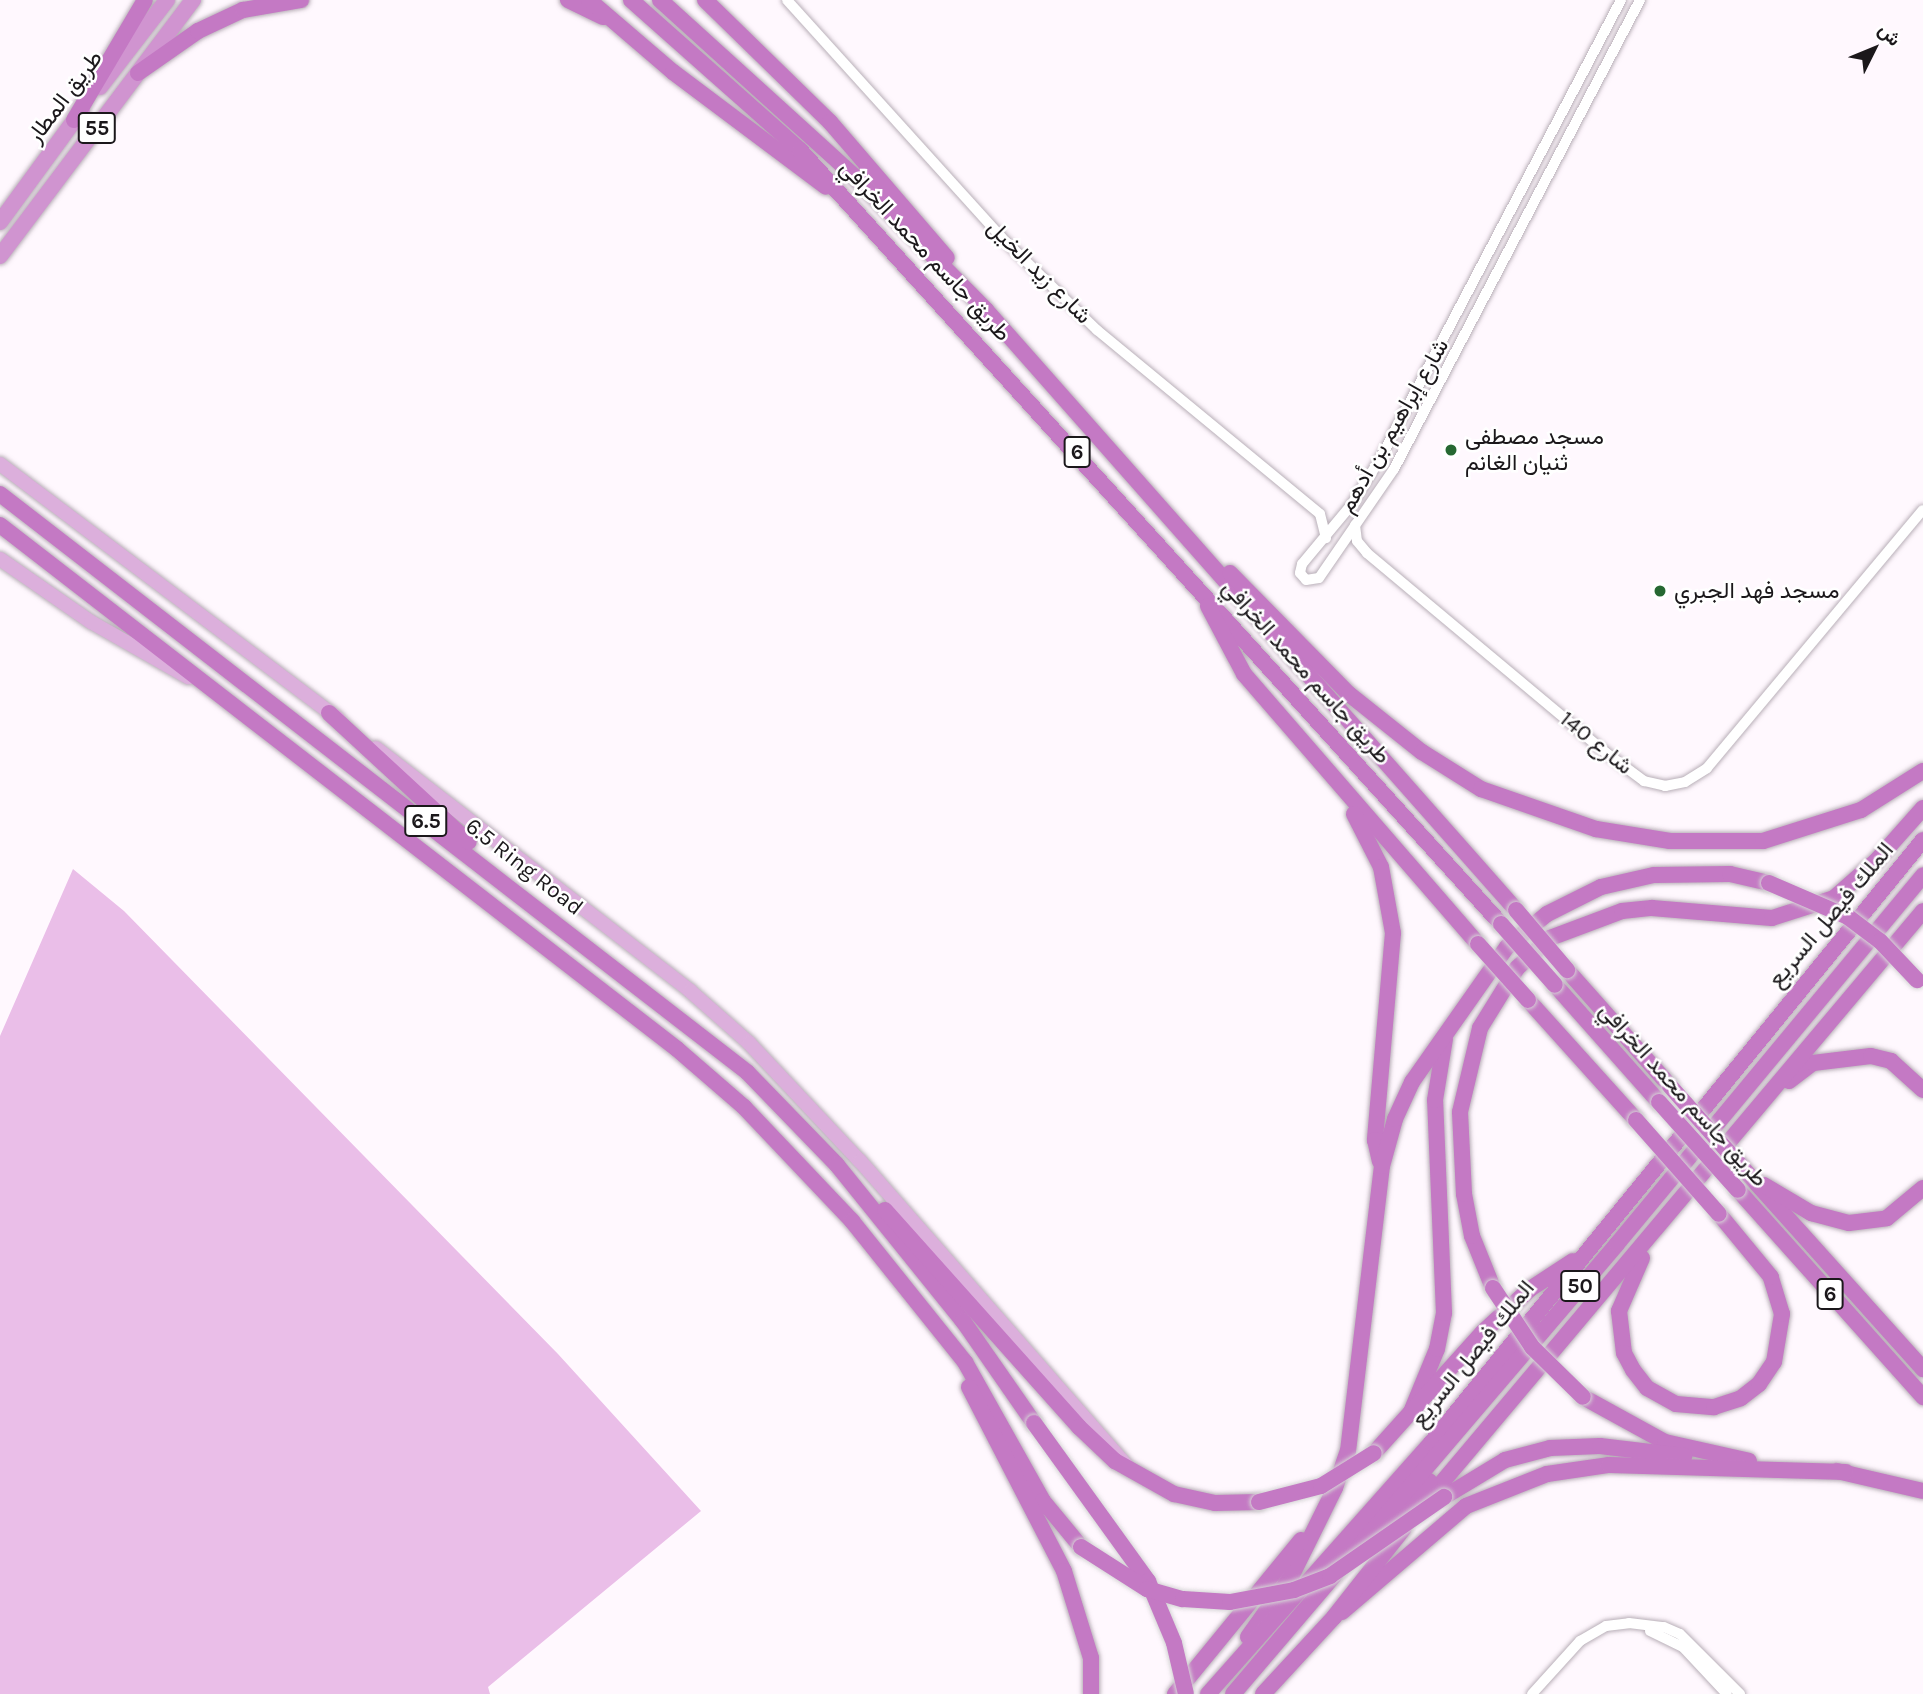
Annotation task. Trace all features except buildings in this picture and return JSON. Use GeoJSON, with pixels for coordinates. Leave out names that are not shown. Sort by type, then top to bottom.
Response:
{"type":"FeatureCollection","features":[{"type":"Feature","properties":{"kind":"highway"},"geometry":{"type":"LineString","coordinates":[[74,120],[145,0]]}},
{"type":"Feature","properties":{"kind":"highway","name":"طريق المطار"},"geometry":{"type":"LineString","coordinates":[[0,222],[74,120],[167,0]]}},
{"type":"Feature","properties":{"kind":"highway","name":"طريق المطار"},"geometry":{"type":"LineString","coordinates":[[0,256],[193,0]]}},
{"type":"Feature","properties":{"kind":"highway"},"geometry":{"type":"LineString","coordinates":[[138,73],[198,31],[243,10],[301,0]]}},
{"type":"Feature","properties":{"kind":"highway"},"geometry":{"type":"LineString","coordinates":[[568,0],[610,19]]}},
{"type":"Feature","properties":{"kind":"highway"},"geometry":{"type":"LineString","coordinates":[[589,0],[771,148],[850,203]]}},
{"type":"Feature","properties":{"kind":"highway","name":"طريق جاسم محمد الخرافي"},"geometry":{"type":"LineString","coordinates":[[631,0],[800,149],[850,203],[1197,585],[1923,1397]]}},
{"type":"Feature","properties":{"kind":"highway","name":"طريق جاسم محمد الخرافي"},"geometry":{"type":"LineString","coordinates":[[660,0],[855,177],[986,310],[1124,462],[1283,651],[1923,1369]]}},
{"type":"Feature","properties":{"kind":"highway"},"geometry":{"type":"LineString","coordinates":[[693,0],[772,66]]}},
{"type":"Feature","properties":{"kind":"highway"},"geometry":{"type":"LineString","coordinates":[[705,0],[875,170],[986,310]]}},
{"type":"Feature","properties":{"kind":"highway"},"geometry":{"type":"LineString","coordinates":[[1124,462],[1273,617],[1388,727],[1453,772],[1518,804],[1596,829],[1635,836],[1762,841],[1861,810],[1923,771]]}},
{"type":"Feature","properties":{"kind":"highway","name":"6.5 Ring Road"},"geometry":{"type":"LineString","coordinates":[[0,494],[521,893],[747,1072],[838,1165]]}},
{"type":"Feature","properties":{"kind":"highway","name":"6.5"},"geometry":{"type":"LineString","coordinates":[[0,525],[677,1049],[744,1107],[820,1186],[941,1332]]}},
{"type":"Feature","properties":{"kind":"highway"},"geometry":{"type":"LineString","coordinates":[[1197,585],[1244,674],[1772,1277],[1783,1324],[1779,1353],[1766,1377],[1750,1392],[1723,1406],[1688,1407],[1665,1400],[1647,1388],[1624,1353],[1620,1303],[1631,1277],[1665,1223]]}},
{"type":"Feature","properties":{"kind":"highway"},"geometry":{"type":"LineString","coordinates":[[329,713],[521,893]]}},
{"type":"Feature","properties":{"kind":"highway"},"geometry":{"type":"LineString","coordinates":[[1331,776],[1372,843],[1391,915],[1393,951],[1376,1140],[1382,1166]]}},
{"type":"Feature","properties":{"kind":"highway"},"geometry":{"type":"LineString","coordinates":[[1923,807],[1876,861],[1834,898],[1772,918],[1652,908],[1622,911],[1550,938],[1517,968],[1480,1028],[1460,1112],[1464,1194],[1472,1236],[1493,1288],[1532,1347],[1583,1397],[1665,1441],[1733,1459],[1846,1472],[1923,1491]]}},
{"type":"Feature","properties":{"kind":"highway","name":"الملك فيصل السريع"},"geometry":{"type":"LineString","coordinates":[[1208,1694],[1423,1453],[1923,840]]}},
{"type":"Feature","properties":{"kind":"highway"},"geometry":{"type":"LineString","coordinates":[[1232,1666],[1292,1575],[1348,1451],[1382,1166],[1395,1119],[1412,1082],[1507,947],[1547,914],[1601,887],[1689,873],[1730,874],[1769,883],[1848,917],[1880,941],[1920,984]]}},
{"type":"Feature","properties":{"kind":"highway","name":"الملك فيصل السريع"},"geometry":{"type":"LineString","coordinates":[[1233,1694],[1617,1244],[1923,875]]}},
{"type":"Feature","properties":{"kind":"highway"},"geometry":{"type":"LineString","coordinates":[[1263,1694],[1334,1618],[1380,1557],[1665,1223],[1923,911]]}},
{"type":"Feature","properties":{"kind":"highway"},"geometry":{"type":"LineString","coordinates":[[1411,1412],[1437,1349],[1444,1313],[1435,1100],[1446,1033]]}},
{"type":"Feature","properties":{"kind":"highway"},"geometry":{"type":"LineString","coordinates":[[1754,1114],[1813,1063],[1852,1055],[1891,1061],[1923,1090]]}},
{"type":"Feature","properties":{"kind":"highway"},"geometry":{"type":"LineString","coordinates":[[838,1165],[881,1205],[1091,1440],[1133,1474],[1198,1500],[1259,1502],[1321,1486],[1374,1453],[1445,1370],[1506,1310],[1542,1279],[1581,1256]]}},
{"type":"Feature","properties":{"kind":"highway"},"geometry":{"type":"LineString","coordinates":[[838,1165],[963,1321],[1148,1581],[1174,1643],[1186,1694]]}},
{"type":"Feature","properties":{"kind":"highway"},"geometry":{"type":"LineString","coordinates":[[1750,1176],[1811,1213],[1849,1223],[1887,1218],[1923,1188]]}},
{"type":"Feature","properties":{"kind":"highway"},"geometry":{"type":"LineString","coordinates":[[1364,1554],[1568,1322],[1617,1244]]}},
{"type":"Feature","properties":{"kind":"highway"},"geometry":{"type":"LineString","coordinates":[[941,1332],[965,1362],[1054,1518],[1096,1560],[1147,1589],[1206,1602],[1268,1596],[1330,1577],[1475,1474],[1505,1460],[1550,1448],[1600,1446],[1723,1463],[1733,1459]]}},
{"type":"Feature","properties":{"kind":"highway"},"geometry":{"type":"LineString","coordinates":[[941,1332],[1064,1571],[1091,1658],[1091,1694]]}},
{"type":"Feature","properties":{"kind":"highway"},"geometry":{"type":"LineString","coordinates":[[1334,1618],[1466,1506],[1547,1474],[1609,1465],[1846,1472]]}},
{"type":"Feature","properties":{"kind":"highway"},"geometry":{"type":"LineString","coordinates":[[1175,1694],[1316,1522]]}},
{"type":"Feature","properties":{"kind":"main road"},"geometry":{"type":"LineString","coordinates":[[4,467],[650,959],[749,1043],[860,1161],[1133,1474]]}},
{"type":"Feature","properties":{"kind":"main road"},"geometry":{"type":"LineString","coordinates":[[0,559],[101,628],[208,686]]}},
{"type":"Feature","properties":{"kind":"street","name":"شارع زيد الخيل"},"geometry":{"type":"LineString","coordinates":[[787,0],[1001,237],[1051,286],[1320,514]]}},
{"type":"Feature","properties":{"kind":"street","name":"شارع إبراهيم بن أدهم"},"geometry":{"type":"LineString","coordinates":[[1621,0],[1380,459],[1343,515],[1302,565],[1303,577],[1311,582],[1319,578],[1394,469],[1640,0]]}},
{"type":"Feature","properties":{"kind":"street","name":"شارع 140"},"geometry":{"type":"LineString","coordinates":[[1356,525],[1357,541],[1367,554],[1636,776],[1672,785],[1691,780],[1707,768],[1923,510]]}},
{"type":"Feature","properties":{"kind":"street"},"geometry":{"type":"LineString","coordinates":[[1325,538],[1320,514],[1343,515]]}},
{"type":"Feature","properties":{"kind":"street"},"geometry":{"type":"LineString","coordinates":[[1338,550],[1367,554]]}},
{"type":"Feature","properties":{"kind":"street"},"geometry":{"type":"LineString","coordinates":[[1532,1694],[1580,1641],[1606,1626],[1629,1623],[1664,1627],[1680,1634],[1740,1694]]}},
{"type":"Feature","properties":{"kind":"street"},"geometry":{"type":"LineString","coordinates":[[1540,1694],[1594,1639],[1640,1629],[1657,1632],[1683,1647],[1727,1694]]}},
{"type":"Feature","properties":{"kind":"shaded area"},"geometry":{"type":"Polygon","coordinates":[[[73,869],[124,911],[558,1354],[701,1511],[488,1687],[490,1694],[0,1694],[0,1036],[73,869]]]}},
{"type":"Feature","properties":{"kind":"place","name":"مسجد مصطفى ثنيان الغانم"},"geometry":{"type":"Point","coordinates":[1451,450]}},
{"type":"Feature","properties":{"kind":"place","name":"مسجد فهد الجبري"},"geometry":{"type":"Point","coordinates":[1660,591]}}]}
